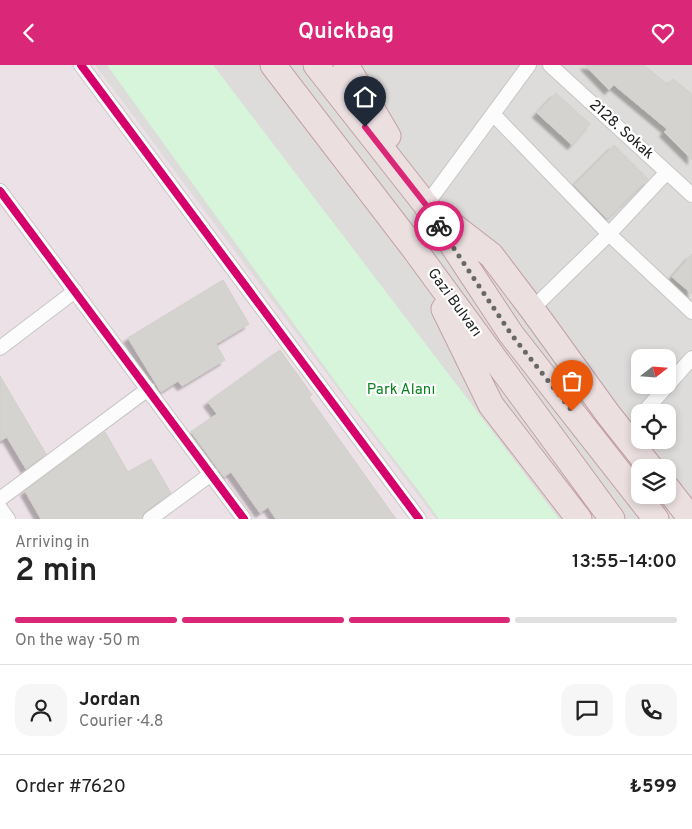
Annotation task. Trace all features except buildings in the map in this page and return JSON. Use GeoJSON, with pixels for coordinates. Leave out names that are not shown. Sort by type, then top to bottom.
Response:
{"type":"FeatureCollection","features":[{"type":"Feature","properties":{"kind":"highway","name":"Gazi Bulvarı"},"geometry":{"type":"LineString","coordinates":[[273,65],[415,250],[612,519]]}},
{"type":"Feature","properties":{"kind":"highway","name":"Gazi Bulvarı"},"geometry":{"type":"LineString","coordinates":[[316,65],[426,205],[511,334],[656,519]]}},
{"type":"Feature","properties":{"kind":"highway"},"geometry":{"type":"LineString","coordinates":[[346,65],[426,205],[491,255],[644,459]]}},
{"type":"Feature","properties":{"kind":"highway"},"geometry":{"type":"LineString","coordinates":[[415,250],[491,405],[579,519]]}},
{"type":"Feature","properties":{"kind":"highway"},"geometry":{"type":"LineString","coordinates":[[676,499],[691,519]]}},
{"type":"Feature","properties":{"kind":"street"},"geometry":{"type":"LineString","coordinates":[[81,65],[419,519]]}},
{"type":"Feature","properties":{"kind":"street"},"geometry":{"type":"LineString","coordinates":[[426,205],[529,65]]}},
{"type":"Feature","properties":{"kind":"street","name":"2128. Sokak"},"geometry":{"type":"LineString","coordinates":[[550,65],[692,195]]}},
{"type":"Feature","properties":{"kind":"street"},"geometry":{"type":"LineString","coordinates":[[493,114],[610,234],[692,313]]}},
{"type":"Feature","properties":{"kind":"street"},"geometry":{"type":"LineString","coordinates":[[532,309],[610,234],[667,172]]}},
{"type":"Feature","properties":{"kind":"street"},"geometry":{"type":"LineString","coordinates":[[2,199],[75,291],[244,519]]}},
{"type":"Feature","properties":{"kind":"street"},"geometry":{"type":"LineString","coordinates":[[0,348],[75,291]]}},
{"type":"Feature","properties":{"kind":"street"},"geometry":{"type":"LineString","coordinates":[[651,404],[692,358]]}},
{"type":"Feature","properties":{"kind":"street"},"geometry":{"type":"LineString","coordinates":[[0,499],[148,389]]}},
{"type":"Feature","properties":{"kind":"street"},"geometry":{"type":"LineString","coordinates":[[624,434],[631,426]]}},
{"type":"Feature","properties":{"kind":"street"},"geometry":{"type":"LineString","coordinates":[[150,519],[211,474]]}},
{"type":"Feature","properties":{"kind":"street"},"geometry":{"type":"LineString","coordinates":[[0,508],[8,519]]}},
{"type":"Feature","properties":{"kind":"shaded area"},"geometry":{"type":"Polygon","coordinates":[[[0,65],[692,65],[692,519],[0,519],[0,65]]]}},
{"type":"Feature","properties":{"kind":"shaded area"},"geometry":{"type":"Polygon","coordinates":[[[0,65],[95,65],[436,519],[0,519],[0,65]]]}},
{"type":"Feature","properties":{"kind":"green space","name":"Park Alanı"},"geometry":{"type":"Polygon","coordinates":[[[107,65],[213,65],[559,519],[439,519],[351,403],[107,65]]]}},
{"type":"Feature","properties":{"kind":"cycle path"},"geometry":{"type":"LineString","coordinates":[[81,65],[419,519]]}},
{"type":"Feature","properties":{"kind":"cycle path"},"geometry":{"type":"LineString","coordinates":[[0,191],[244,519]]}},
{"type":"Feature","properties":{"kind":"way so far"},"geometry":{"type":"LineString","coordinates":[[439,226],[511,334],[572,411]]}},
{"type":"Feature","properties":{"kind":"route"},"geometry":{"type":"LineString","coordinates":[[365,127],[426,205],[439,226]]}}]}
